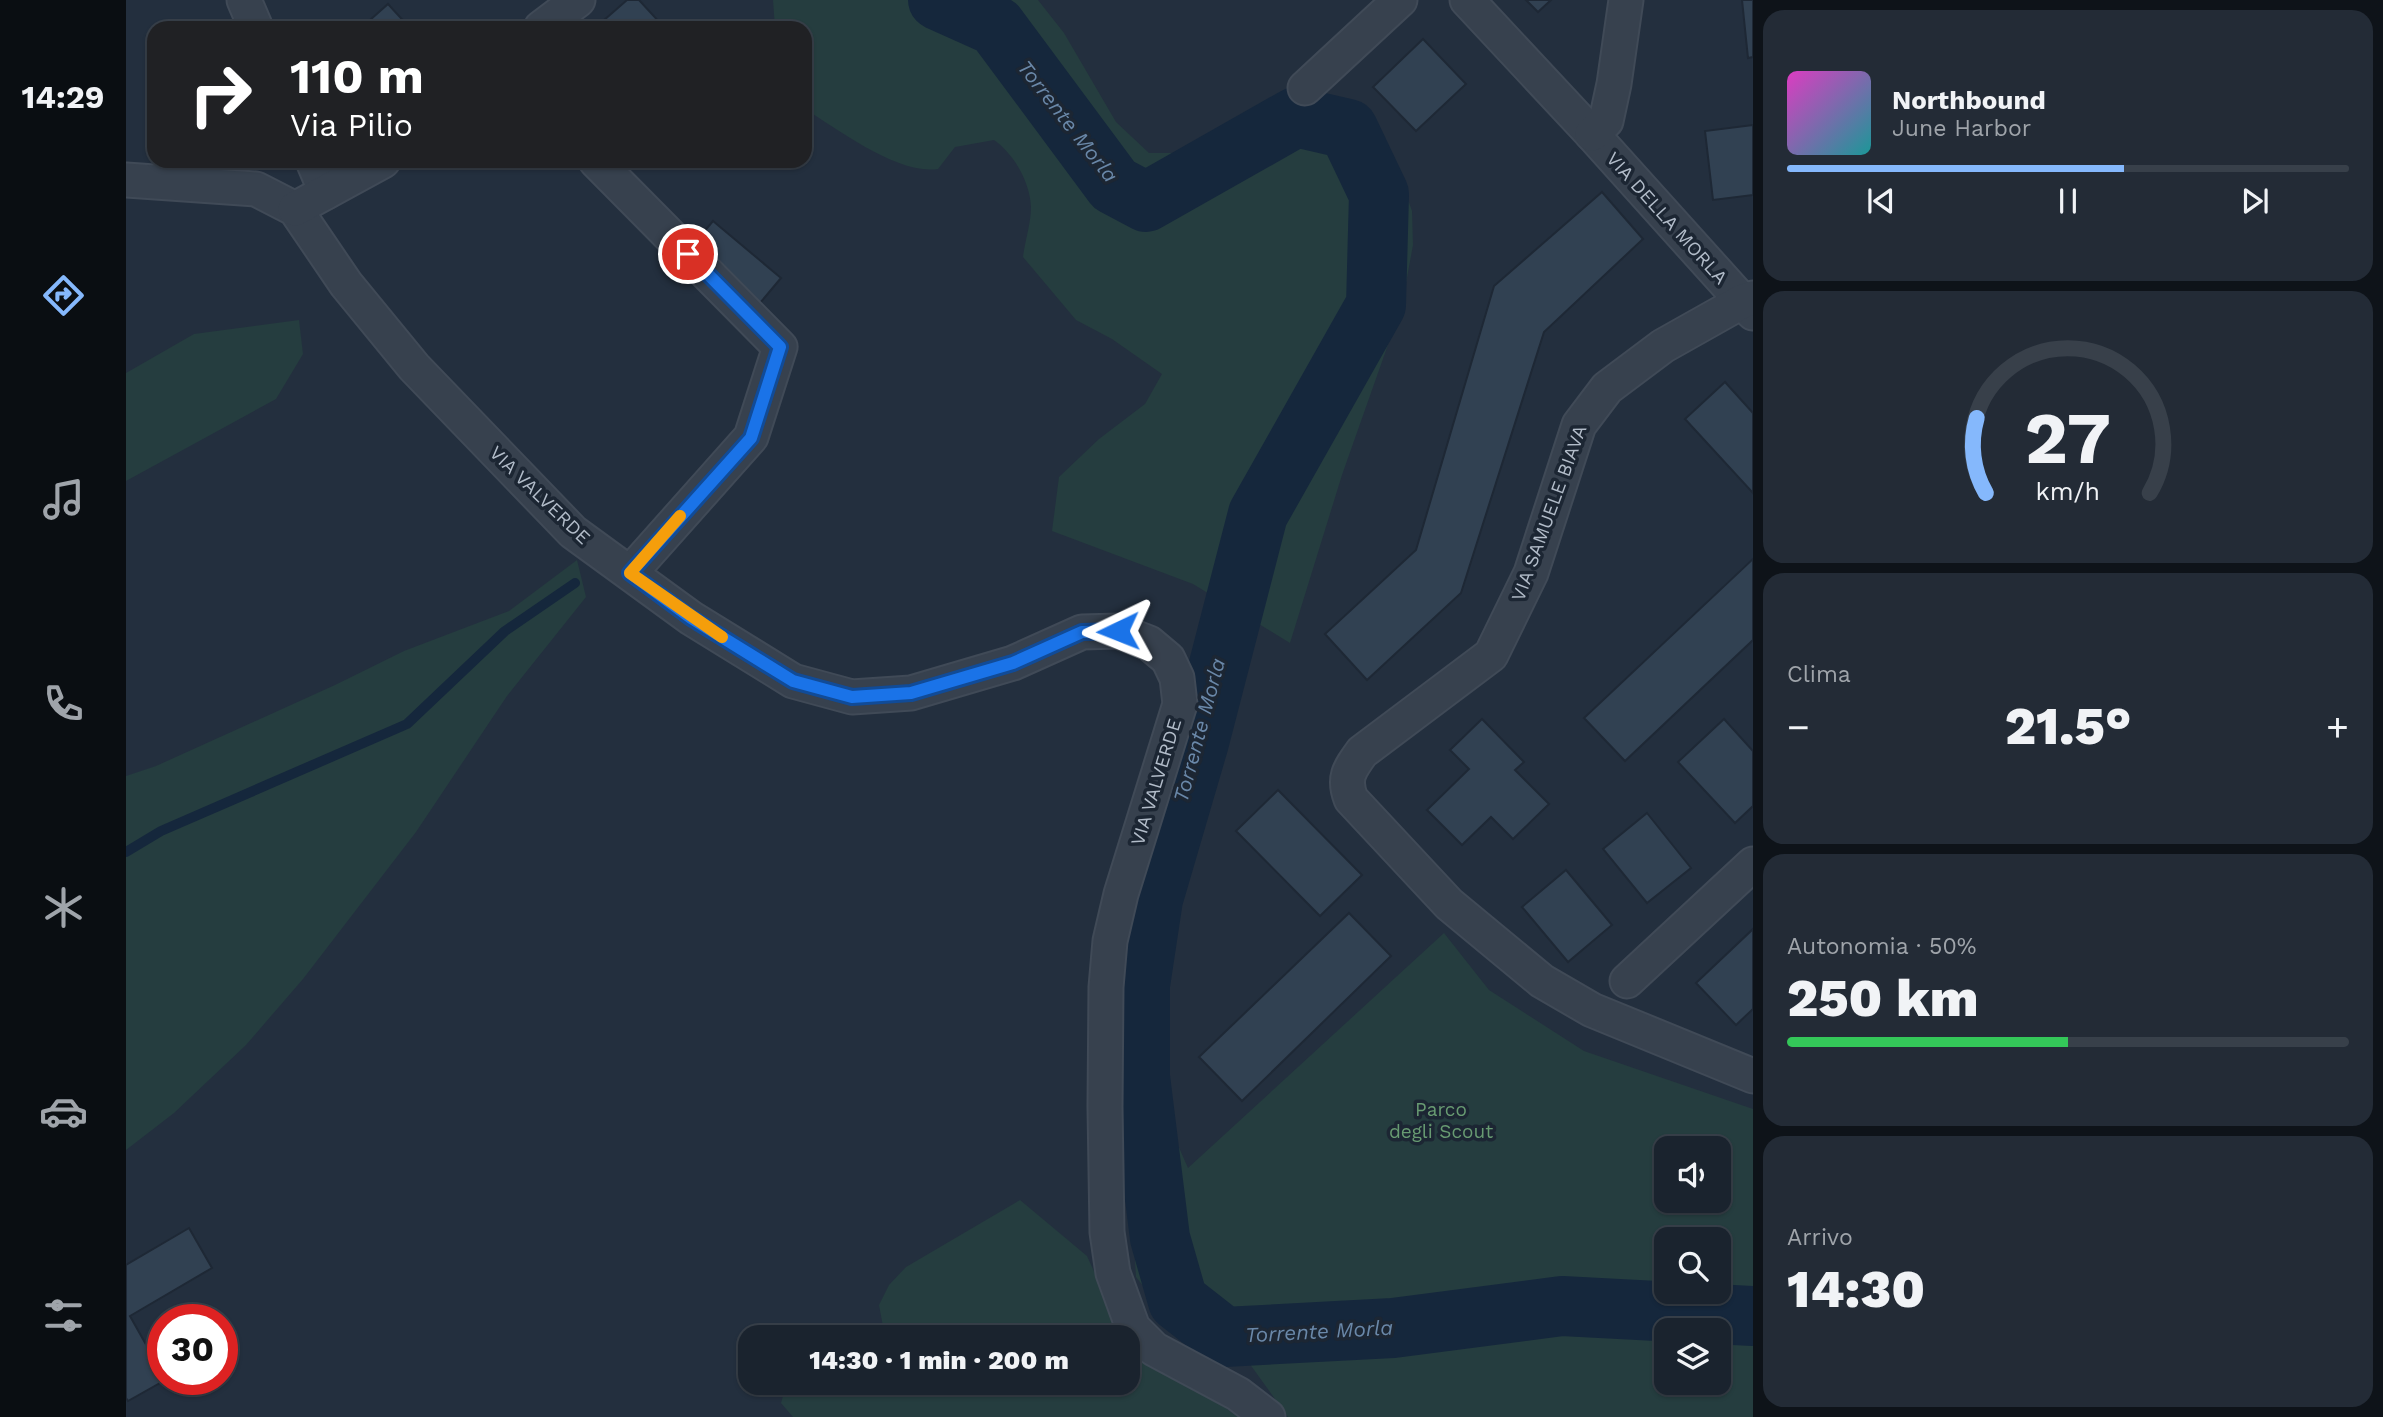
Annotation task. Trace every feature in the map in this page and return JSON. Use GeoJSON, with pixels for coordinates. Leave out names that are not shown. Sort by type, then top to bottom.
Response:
{"type":"FeatureCollection","features":[{"type":"Feature","properties":{"kind":"street"},"geometry":{"type":"LineString","coordinates":[[244,0],[253,21]]}},
{"type":"Feature","properties":{"kind":"street"},"geometry":{"type":"LineString","coordinates":[[550,21],[578,0]]}},
{"type":"Feature","properties":{"kind":"street"},"geometry":{"type":"LineString","coordinates":[[1305,88],[1399,0]]}},
{"type":"Feature","properties":{"kind":"street","name":"VIA DELLA MORLA"},"geometry":{"type":"LineString","coordinates":[[1467,0],[1749,304]]}},
{"type":"Feature","properties":{"kind":"street","name":"VIA DELLA MORLA"},"geometry":{"type":"LineString","coordinates":[[1592,134],[1606,121],[1626,0]]}},
{"type":"Feature","properties":{"kind":"street"},"geometry":{"type":"LineString","coordinates":[[316,168],[326,192]]}},
{"type":"Feature","properties":{"kind":"street"},"geometry":{"type":"LineString","coordinates":[[295,209],[370,168]]}},
{"type":"Feature","properties":{"kind":"street"},"geometry":{"type":"LineString","coordinates":[[603,168],[780,347],[751,438],[630,573]]}},
{"type":"Feature","properties":{"kind":"street","name":"VIA VALVERDE"},"geometry":{"type":"LineString","coordinates":[[126,180],[256,189],[295,209],[346,284],[414,368],[573,533],[691,618],[793,681],[852,697],[911,693],[1013,663],[1082,632],[1118,631],[1149,643],[1168,659],[1177,678],[1180,704],[1121,894],[1110,941],[1106,987],[1107,1233],[1113,1273],[1133,1328],[1154,1349],[1238,1394],[1268,1417]]}},
{"type":"Feature","properties":{"kind":"street","name":"VIA SAMUELE BIAVA"},"geometry":{"type":"LineString","coordinates":[[1749,304],[1663,346],[1607,388],[1579,425],[1531,573],[1491,654],[1362,752],[1350,768],[1345,785],[1351,799],[1449,904],[1542,981],[1592,1010],[1753,1076]]}},
{"type":"Feature","properties":{"kind":"street"},"geometry":{"type":"LineString","coordinates":[[1627,981],[1753,864]]}},
{"type":"Feature","properties":{"kind":"green space"},"geometry":{"type":"Polygon","coordinates":[[[773,0],[1038,0],[1064,33],[1116,122],[1149,153],[1183,153],[1274,119],[1318,112],[1349,124],[1377,144],[1399,174],[1412,211],[1413,245],[1402,305],[1342,475],[1290,643],[1193,584],[1052,531],[1059,477],[1099,439],[1145,404],[1162,374],[1112,339],[1076,320],[1023,257],[1031,213],[1030,198],[1028,188],[1014,161],[1001,146],[994,140],[955,147],[938,169],[905,165],[869,149],[812,114],[812,21],[774,21],[773,0]]]}},
{"type":"Feature","properties":{"kind":"green space"},"geometry":{"type":"Polygon","coordinates":[[[299,320],[303,354],[276,399],[126,481],[126,373],[194,334],[299,320]]]}},
{"type":"Feature","properties":{"kind":"green space"},"geometry":{"type":"Polygon","coordinates":[[[577,560],[586,597],[507,696],[416,832],[303,979],[246,1045],[174,1113],[126,1150],[126,776],[156,766],[404,651],[509,611],[577,560]]]}},
{"type":"Feature","properties":{"kind":"green space","name":"Parco degli Scout"},"geometry":{"type":"Polygon","coordinates":[[[1444,933],[1489,990],[1584,1051],[1753,1109],[1753,1325],[1731,1323],[1731,1318],[1654,1318],[1566,1312],[1236,1350],[1186,1340],[1136,1277],[1125,1097],[1161,992],[1170,1127],[1188,1168],[1444,933]]]}},
{"type":"Feature","properties":{"kind":"green space"},"geometry":{"type":"Polygon","coordinates":[[[1020,1200],[1087,1256],[1119,1325],[883,1325],[879,1305],[889,1285],[906,1267],[1020,1200]]]}},
{"type":"Feature","properties":{"kind":"green space"},"geometry":{"type":"Polygon","coordinates":[[[1569,1317],[1654,1323],[1654,1395],[1731,1395],[1731,1328],[1753,1329],[1753,1417],[1288,1417],[1244,1356],[1569,1317]]]}},
{"type":"Feature","properties":{"kind":"green space"},"geometry":{"type":"Polygon","coordinates":[[[1140,1352],[1190,1382],[1238,1417],[793,1417],[781,1403],[783,1395],[1140,1395],[1140,1352]]]}},
{"type":"Feature","properties":{"kind":"building"},"geometry":{"type":"Polygon","coordinates":[[[627,0],[639,0],[658,21],[603,21],[627,0]]]}},
{"type":"Feature","properties":{"kind":"building"},"geometry":{"type":"Polygon","coordinates":[[[1526,0],[1551,0],[1538,12],[1526,0]]]}},
{"type":"Feature","properties":{"kind":"building"},"geometry":{"type":"Polygon","coordinates":[[[1742,0],[1753,0],[1753,57],[1748,58],[1742,0]]]}},
{"type":"Feature","properties":{"kind":"building"},"geometry":{"type":"Polygon","coordinates":[[[388,4],[404,21],[369,21],[388,4]]]}},
{"type":"Feature","properties":{"kind":"building"},"geometry":{"type":"Polygon","coordinates":[[[1423,39],[1466,84],[1416,131],[1373,87],[1423,39]]]}},
{"type":"Feature","properties":{"kind":"building"},"geometry":{"type":"Polygon","coordinates":[[[1753,125],[1753,195],[1713,200],[1705,131],[1753,125]]]}},
{"type":"Feature","properties":{"kind":"building"},"geometry":{"type":"Polygon","coordinates":[[[1602,192],[1643,239],[1544,332],[1461,593],[1367,680],[1325,634],[1416,550],[1494,286],[1602,192]]]}},
{"type":"Feature","properties":{"kind":"building"},"geometry":{"type":"Polygon","coordinates":[[[713,221],[781,278],[755,309],[687,252],[713,221]]]}},
{"type":"Feature","properties":{"kind":"building"},"geometry":{"type":"Polygon","coordinates":[[[1725,382],[1753,413],[1753,493],[1685,419],[1725,382]]]}},
{"type":"Feature","properties":{"kind":"building"},"geometry":{"type":"Polygon","coordinates":[[[1753,559],[1753,640],[1625,761],[1584,718],[1753,559]]]}},
{"type":"Feature","properties":{"kind":"building"},"geometry":{"type":"Polygon","coordinates":[[[1482,719],[1524,762],[1515,770],[1549,804],[1513,839],[1491,817],[1462,845],[1427,810],[1469,769],[1450,750],[1482,719]]]}},
{"type":"Feature","properties":{"kind":"building"},"geometry":{"type":"Polygon","coordinates":[[[1724,719],[1753,751],[1753,806],[1735,823],[1678,762],[1724,719]]]}},
{"type":"Feature","properties":{"kind":"building"},"geometry":{"type":"Polygon","coordinates":[[[1278,790],[1362,875],[1320,916],[1236,831],[1278,790]]]}},
{"type":"Feature","properties":{"kind":"building"},"geometry":{"type":"Polygon","coordinates":[[[1647,813],[1691,868],[1647,903],[1603,849],[1647,813]]]}},
{"type":"Feature","properties":{"kind":"building"},"geometry":{"type":"Polygon","coordinates":[[[1566,870],[1612,925],[1568,962],[1522,907],[1566,870]]]}},
{"type":"Feature","properties":{"kind":"building"},"geometry":{"type":"Polygon","coordinates":[[[1349,913],[1391,956],[1242,1101],[1199,1057],[1349,913]]]}},
{"type":"Feature","properties":{"kind":"building"},"geometry":{"type":"Polygon","coordinates":[[[1753,929],[1753,1009],[1736,1025],[1696,983],[1753,929]]]}},
{"type":"Feature","properties":{"kind":"building"},"geometry":{"type":"Polygon","coordinates":[[[189,1228],[212,1268],[130,1316],[147,1346],[147,1390],[128,1401],[126,1398],[126,1265],[189,1228]]]}},
{"type":"Feature","properties":{"kind":"waterway","name":"Torrente Morla"},"geometry":{"type":"LineString","coordinates":[[938,0],[996,26],[1114,185],[1146,202],[1296,117],[1348,129],[1379,194],[1376,305],[1258,514],[1199,742],[1153,899],[1140,985],[1140,1077],[1160,1238],[1178,1301],[1224,1337],[1393,1328],[1562,1306],[1753,1316]]}},
{"type":"Feature","properties":{"kind":"waterway"},"geometry":{"type":"LineString","coordinates":[[126,852],[161,831],[407,724],[505,631],[575,583]]}},
{"type":"Feature","properties":{"kind":"slow traffic"},"geometry":{"type":"LineString","coordinates":[[680,516],[630,573],[691,618],[722,637]]}},
{"type":"Feature","properties":{"kind":"route"},"geometry":{"type":"LineString","coordinates":[[688,254],[780,347],[751,438],[630,573],[691,618],[793,681],[852,697],[911,693],[1013,663],[1082,632],[1118,631]]}}]}
